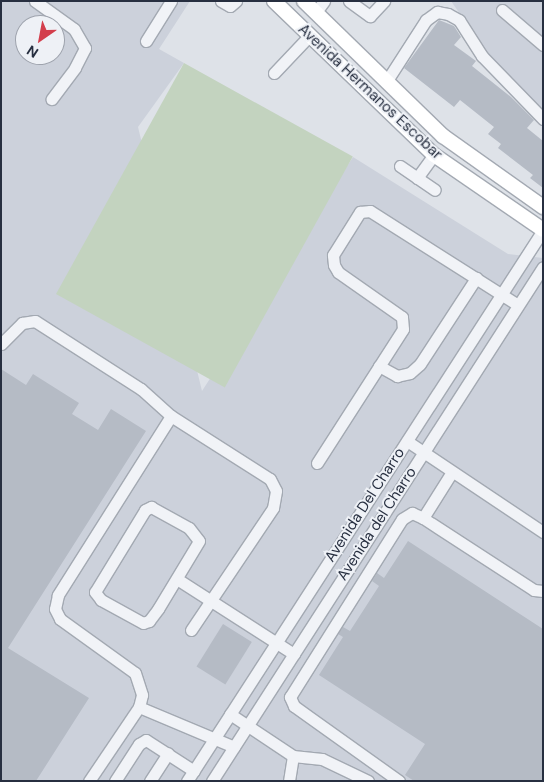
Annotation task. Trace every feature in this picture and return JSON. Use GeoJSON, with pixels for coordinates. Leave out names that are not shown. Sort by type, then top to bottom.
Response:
{"type":"FeatureCollection","features":[{"type":"Feature","properties":{"kind":"main road","name":"Avenida Hermanos Escobar"},"geometry":{"type":"LineString","coordinates":[[274,1],[434,155],[543,230]]}},
{"type":"Feature","properties":{"kind":"main road","name":"Avenida Hermanos Escobar"},"geometry":{"type":"LineString","coordinates":[[304,1],[320,7],[386,82],[455,145],[543,207]]}},
{"type":"Feature","properties":{"kind":"main road"},"geometry":{"type":"LineString","coordinates":[[374,97],[386,82]]}},
{"type":"Feature","properties":{"kind":"street"},"geometry":{"type":"LineString","coordinates":[[35,1],[74,29],[85,48],[75,68],[52,99]]}},
{"type":"Feature","properties":{"kind":"street"},"geometry":{"type":"LineString","coordinates":[[146,40],[171,1]]}},
{"type":"Feature","properties":{"kind":"street"},"geometry":{"type":"LineString","coordinates":[[221,1],[230,6],[236,1]]}},
{"type":"Feature","properties":{"kind":"street"},"geometry":{"type":"LineString","coordinates":[[349,1],[370,16],[384,1]]}},
{"type":"Feature","properties":{"kind":"street"},"geometry":{"type":"LineString","coordinates":[[502,10],[543,45]]}},
{"type":"Feature","properties":{"kind":"street"},"geometry":{"type":"LineString","coordinates":[[386,82],[426,20],[437,12],[448,14],[458,20],[482,56],[543,118]]}},
{"type":"Feature","properties":{"kind":"street"},"geometry":{"type":"LineString","coordinates":[[274,73],[310,35]]}},
{"type":"Feature","properties":{"kind":"street"},"geometry":{"type":"LineString","coordinates":[[417,178],[434,155]]}},
{"type":"Feature","properties":{"kind":"street"},"geometry":{"type":"LineString","coordinates":[[400,166],[435,190]]}},
{"type":"Feature","properties":{"kind":"street"},"geometry":{"type":"LineString","coordinates":[[317,463],[403,329],[404,321],[334,266],[333,255],[360,212],[370,211],[518,305]]}},
{"type":"Feature","properties":{"kind":"street","name":"Avenida Del Charro"},"geometry":{"type":"LineString","coordinates":[[190,776],[543,230]]}},
{"type":"Feature","properties":{"kind":"street","name":"Avenida del Charro"},"geometry":{"type":"LineString","coordinates":[[212,781],[543,267]]}},
{"type":"Feature","properties":{"kind":"street"},"geometry":{"type":"LineString","coordinates":[[379,366],[397,376],[410,373],[420,364],[476,278]]}},
{"type":"Feature","properties":{"kind":"street"},"geometry":{"type":"LineString","coordinates":[[1,344],[22,322],[35,322],[141,389],[170,416],[270,479],[276,491],[273,508],[191,630]]}},
{"type":"Feature","properties":{"kind":"street"},"geometry":{"type":"LineString","coordinates":[[89,781],[139,707],[142,695],[135,673],[60,619],[56,609],[56,602],[170,416]]}},
{"type":"Feature","properties":{"kind":"street"},"geometry":{"type":"LineString","coordinates":[[407,441],[543,532]]}},
{"type":"Feature","properties":{"kind":"street"},"geometry":{"type":"LineString","coordinates":[[423,518],[452,472]]}},
{"type":"Feature","properties":{"kind":"street"},"geometry":{"type":"LineString","coordinates":[[151,507],[199,538],[177,579],[149,621],[143,623],[101,600],[95,592],[145,510],[151,507]]}},
{"type":"Feature","properties":{"kind":"street"},"geometry":{"type":"LineString","coordinates":[[399,781],[294,706],[290,697],[402,519],[412,513],[423,518],[534,590],[543,591]]}},
{"type":"Feature","properties":{"kind":"street"},"geometry":{"type":"LineString","coordinates":[[177,579],[294,654]]}},
{"type":"Feature","properties":{"kind":"street"},"geometry":{"type":"LineString","coordinates":[[139,707],[234,747]]}},
{"type":"Feature","properties":{"kind":"street"},"geometry":{"type":"LineString","coordinates":[[230,714],[293,756],[322,759],[368,781]]}},
{"type":"Feature","properties":{"kind":"street"},"geometry":{"type":"LineString","coordinates":[[115,781],[142,741],[150,741],[168,753],[190,776]]}},
{"type":"Feature","properties":{"kind":"street"},"geometry":{"type":"LineString","coordinates":[[150,781],[168,753]]}},
{"type":"Feature","properties":{"kind":"street"},"geometry":{"type":"LineString","coordinates":[[289,781],[293,756]]}},
{"type":"Feature","properties":{"kind":"shaded area"},"geometry":{"type":"Polygon","coordinates":[[[1,1],[190,1],[159,49],[184,63],[138,127],[202,391],[353,157],[508,254],[543,258],[543,781],[1,781],[1,1]]]}},
{"type":"Feature","properties":{"kind":"shaded area"},"geometry":{"type":"Polygon","coordinates":[[[451,1],[543,1],[543,110],[494,63],[451,1]]]}},
{"type":"Feature","properties":{"kind":"green space"},"geometry":{"type":"Polygon","coordinates":[[[184,63],[353,157],[225,387],[56,294],[184,63]]]}},
{"type":"Feature","properties":{"kind":"building"},"geometry":{"type":"Polygon","coordinates":[[[439,20],[454,26],[461,37],[454,45],[476,61],[472,66],[511,97],[534,120],[527,128],[543,141],[543,188],[530,178],[533,175],[498,148],[501,144],[488,134],[494,127],[460,100],[454,107],[404,68],[439,20]]]}},
{"type":"Feature","properties":{"kind":"building"},"geometry":{"type":"Polygon","coordinates":[[[1,369],[26,385],[33,374],[79,403],[72,414],[98,430],[111,409],[146,431],[8,648],[89,698],[36,781],[1,781],[1,369]]]}},
{"type":"Feature","properties":{"kind":"building"},"geometry":{"type":"Polygon","coordinates":[[[408,541],[543,629],[543,781],[414,781],[405,775],[425,744],[319,675],[343,637],[338,634],[343,627],[350,631],[379,586],[372,581],[377,573],[384,578],[408,541]]]}},
{"type":"Feature","properties":{"kind":"building"},"geometry":{"type":"Polygon","coordinates":[[[223,624],[252,642],[225,684],[197,666],[223,624]]]}}]}
